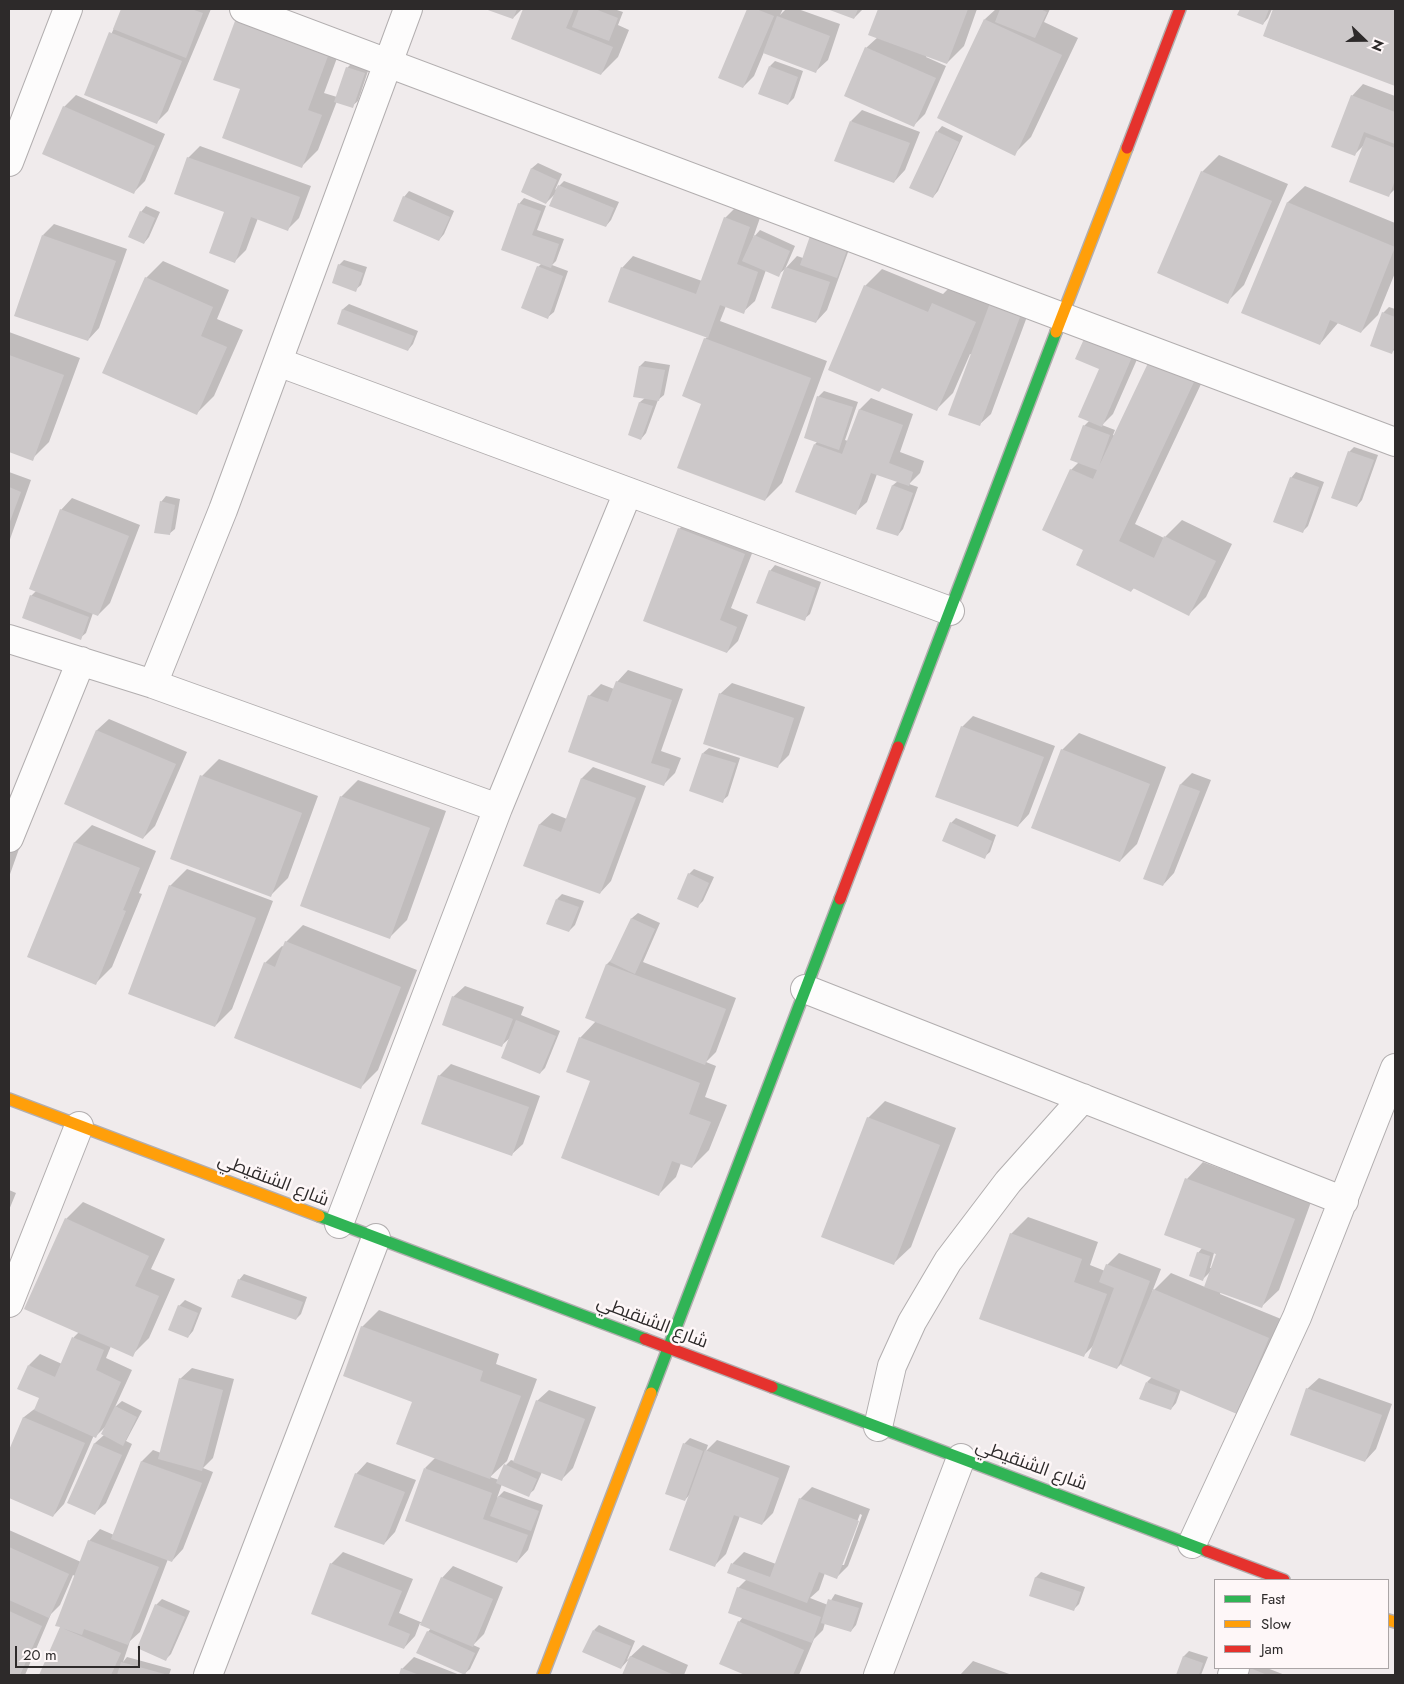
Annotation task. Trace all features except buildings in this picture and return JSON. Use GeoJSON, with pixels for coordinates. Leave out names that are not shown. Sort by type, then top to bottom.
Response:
{"type":"FeatureCollection","features":[{"type":"Feature","properties":{"kind":"street"},"geometry":{"type":"LineString","coordinates":[[9,162],[68,9]]}},
{"type":"Feature","properties":{"kind":"street"},"geometry":{"type":"LineString","coordinates":[[244,9],[1062,316],[1393,434]]}},
{"type":"Feature","properties":{"kind":"street"},"geometry":{"type":"LineString","coordinates":[[153,684],[223,510],[408,9]]}},
{"type":"Feature","properties":{"kind":"street"},"geometry":{"type":"LineString","coordinates":[[543,1675],[1180,9]]}},
{"type":"Feature","properties":{"kind":"street"},"geometry":{"type":"LineString","coordinates":[[278,362],[950,611]]}},
{"type":"Feature","properties":{"kind":"street"},"geometry":{"type":"LineString","coordinates":[[339,1224],[498,808],[628,492]]}},
{"type":"Feature","properties":{"kind":"street"},"geometry":{"type":"LineString","coordinates":[[9,639],[153,684],[498,808]]}},
{"type":"Feature","properties":{"kind":"street"},"geometry":{"type":"LineString","coordinates":[[9,838],[81,661]]}},
{"type":"Feature","properties":{"kind":"street"},"geometry":{"type":"LineString","coordinates":[[805,989],[1344,1201]]}},
{"type":"Feature","properties":{"kind":"street"},"geometry":{"type":"LineString","coordinates":[[1192,1544],[1297,1317],[1395,1068]]}},
{"type":"Feature","properties":{"kind":"street"},"geometry":{"type":"LineString","coordinates":[[878,1427],[892,1366],[912,1322],[948,1261],[1008,1182],[1083,1098]]}},
{"type":"Feature","properties":{"kind":"street","name":"شارع الشنقيطي"},"geometry":{"type":"LineString","coordinates":[[9,1099],[1192,1544],[1274,1579]]}},
{"type":"Feature","properties":{"kind":"street"},"geometry":{"type":"LineString","coordinates":[[9,1304],[79,1126]]}},
{"type":"Feature","properties":{"kind":"street"},"geometry":{"type":"LineString","coordinates":[[208,1675],[376,1238]]}},
{"type":"Feature","properties":{"kind":"street"},"geometry":{"type":"LineString","coordinates":[[878,1675],[961,1458]]}},
{"type":"Feature","properties":{"kind":"traffic: fast"},"geometry":{"type":"LineString","coordinates":[[898,747],[1056,332]]}},
{"type":"Feature","properties":{"kind":"traffic: fast"},"geometry":{"type":"LineString","coordinates":[[651,1393],[840,899]]}},
{"type":"Feature","properties":{"kind":"traffic: fast"},"geometry":{"type":"LineString","coordinates":[[319,1216],[645,1339]]}},
{"type":"Feature","properties":{"kind":"traffic: fast"},"geometry":{"type":"LineString","coordinates":[[772,1387],[1207,1551]]}},
{"type":"Feature","properties":{"kind":"traffic: slow"},"geometry":{"type":"LineString","coordinates":[[1056,332],[1127,148]]}},
{"type":"Feature","properties":{"kind":"traffic: slow"},"geometry":{"type":"LineString","coordinates":[[9,1099],[319,1216]]}},
{"type":"Feature","properties":{"kind":"traffic: slow"},"geometry":{"type":"LineString","coordinates":[[543,1675],[651,1393]]}},
{"type":"Feature","properties":{"kind":"traffic: slow"},"geometry":{"type":"LineString","coordinates":[[1389,1620],[1395,1622]]}},
{"type":"Feature","properties":{"kind":"traffic: jam"},"geometry":{"type":"LineString","coordinates":[[1127,148],[1180,9]]}},
{"type":"Feature","properties":{"kind":"traffic: jam"},"geometry":{"type":"LineString","coordinates":[[840,899],[898,747]]}},
{"type":"Feature","properties":{"kind":"traffic: jam"},"geometry":{"type":"LineString","coordinates":[[645,1339],[772,1387]]}},
{"type":"Feature","properties":{"kind":"traffic: jam"},"geometry":{"type":"LineString","coordinates":[[1207,1551],[1281,1579]]}}]}
